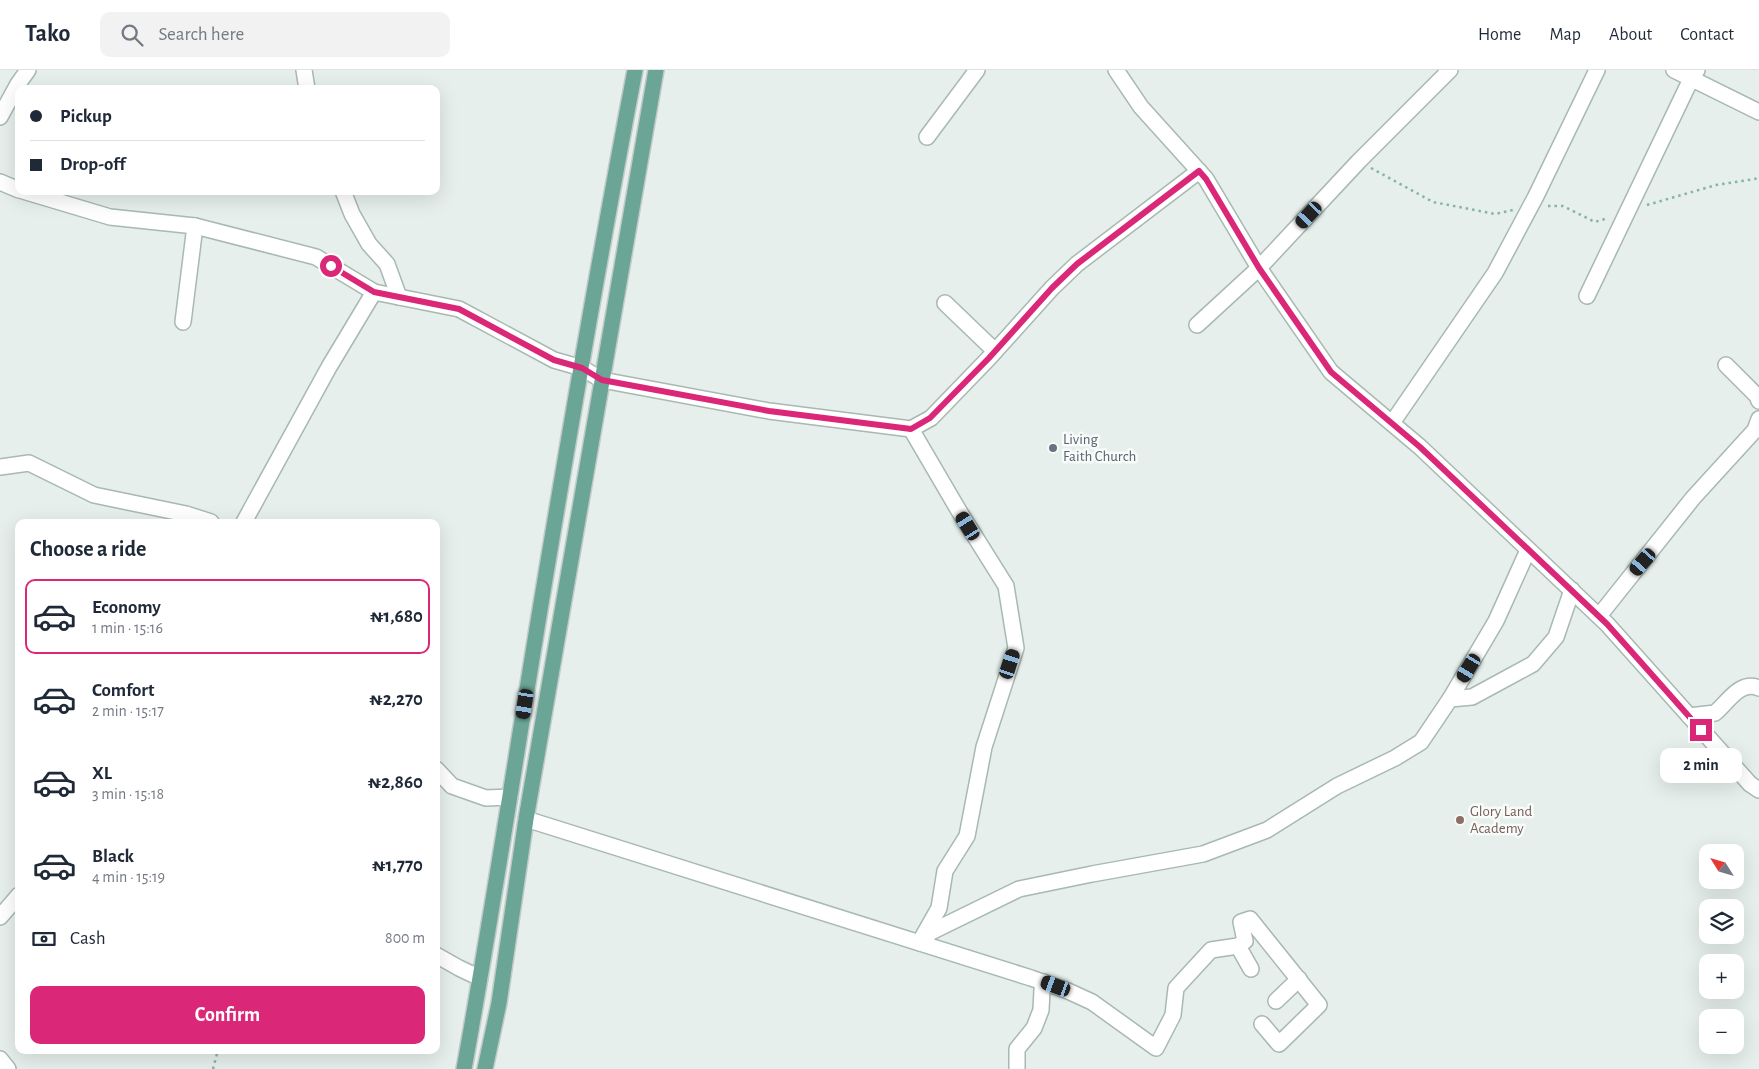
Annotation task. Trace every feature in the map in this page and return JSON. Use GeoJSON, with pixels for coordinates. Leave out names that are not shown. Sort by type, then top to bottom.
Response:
{"type":"FeatureCollection","features":[{"type":"Feature","properties":{"kind":"main road"},"geometry":{"type":"LineString","coordinates":[[464,1069],[582,368],[635,70]]}},
{"type":"Feature","properties":{"kind":"main road"},"geometry":{"type":"LineString","coordinates":[[485,1069],[499,1003],[526,819],[656,70]]}},
{"type":"Feature","properties":{"kind":"street"},"geometry":{"type":"LineString","coordinates":[[17,85],[28,70]]}},
{"type":"Feature","properties":{"kind":"street"},"geometry":{"type":"LineString","coordinates":[[304,70],[306,85]]}},
{"type":"Feature","properties":{"kind":"street"},"geometry":{"type":"LineString","coordinates":[[927,137],[977,70]]}},
{"type":"Feature","properties":{"kind":"street"},"geometry":{"type":"LineString","coordinates":[[1116,70],[1141,107],[1206,179],[1259,268],[1331,372],[1420,447],[1599,616],[1750,784],[1759,790]]}},
{"type":"Feature","properties":{"kind":"street"},"geometry":{"type":"LineString","coordinates":[[1197,325],[1259,268],[1359,161],[1450,70]]}},
{"type":"Feature","properties":{"kind":"street"},"geometry":{"type":"LineString","coordinates":[[1392,423],[1495,273],[1530,207],[1597,70]]}},
{"type":"Feature","properties":{"kind":"street"},"geometry":{"type":"LineString","coordinates":[[1674,70],[1694,74],[1759,112]]}},
{"type":"Feature","properties":{"kind":"street"},"geometry":{"type":"LineString","coordinates":[[1587,296],[1694,74]]}},
{"type":"Feature","properties":{"kind":"street"},"geometry":{"type":"LineString","coordinates":[[0,117],[15,90]]}},
{"type":"Feature","properties":{"kind":"street"},"geometry":{"type":"LineString","coordinates":[[36,195],[110,217],[195,226],[316,257],[374,292],[459,309],[554,360],[582,368],[602,380],[769,411],[911,429],[930,418],[995,351],[1052,288],[1077,264],[1199,171]]}},
{"type":"Feature","properties":{"kind":"street"},"geometry":{"type":"LineString","coordinates":[[0,182],[15,188]]}},
{"type":"Feature","properties":{"kind":"street"},"geometry":{"type":"LineString","coordinates":[[345,195],[352,214],[369,244],[387,264],[399,297]]}},
{"type":"Feature","properties":{"kind":"street"},"geometry":{"type":"LineString","coordinates":[[183,322],[195,226]]}},
{"type":"Feature","properties":{"kind":"street"},"geometry":{"type":"LineString","coordinates":[[246,519],[329,367],[374,292]]}},
{"type":"Feature","properties":{"kind":"street"},"geometry":{"type":"LineString","coordinates":[[945,303],[995,351]]}},
{"type":"Feature","properties":{"kind":"street"},"geometry":{"type":"LineString","coordinates":[[1726,365],[1757,396],[1759,401]]}},
{"type":"Feature","properties":{"kind":"street"},"geometry":{"type":"LineString","coordinates":[[1599,616],[1693,498],[1755,430],[1759,419]]}},
{"type":"Feature","properties":{"kind":"street"},"geometry":{"type":"LineString","coordinates":[[911,429],[958,511],[1006,586],[1016,648],[984,747],[967,836],[945,871],[939,908],[920,943]]}},
{"type":"Feature","properties":{"kind":"street"},"geometry":{"type":"LineString","coordinates":[[0,467],[29,463],[94,495],[202,519]]}},
{"type":"Feature","properties":{"kind":"street"},"geometry":{"type":"LineString","coordinates":[[920,943],[931,932],[1020,889],[1202,854],[1266,830],[1337,786],[1395,758],[1421,742],[1450,699],[1496,621],[1528,550]]}},
{"type":"Feature","properties":{"kind":"street"},"geometry":{"type":"LineString","coordinates":[[1450,699],[1472,696],[1533,664],[1556,637],[1572,590]]}},
{"type":"Feature","properties":{"kind":"street"},"geometry":{"type":"LineString","coordinates":[[1689,716],[1715,714],[1737,691],[1746,686],[1759,688]]}},
{"type":"Feature","properties":{"kind":"street"},"geometry":{"type":"LineString","coordinates":[[440,773],[452,786],[486,798],[510,797]]}},
{"type":"Feature","properties":{"kind":"street"},"geometry":{"type":"LineString","coordinates":[[526,819],[1044,982],[1092,1002],[1156,1048],[1173,1015],[1176,988],[1211,950],[1238,946],[1245,942],[1240,922],[1250,919],[1319,1005],[1279,1044],[1262,1024]]}},
{"type":"Feature","properties":{"kind":"street"},"geometry":{"type":"LineString","coordinates":[[0,917],[15,900]]}},
{"type":"Feature","properties":{"kind":"street"},"geometry":{"type":"LineString","coordinates":[[1238,946],[1251,969]]}},
{"type":"Feature","properties":{"kind":"street"},"geometry":{"type":"LineString","coordinates":[[440,957],[480,978]]}},
{"type":"Feature","properties":{"kind":"street"},"geometry":{"type":"LineString","coordinates":[[1276,1001],[1299,979]]}},
{"type":"Feature","properties":{"kind":"street"},"geometry":{"type":"LineString","coordinates":[[1017,1069],[1017,1048],[1034,1028],[1041,1010],[1044,982]]}},
{"type":"Feature","properties":{"kind":"street"},"geometry":{"type":"LineString","coordinates":[[0,1060],[8,1069]]}},
{"type":"Feature","properties":{"kind":"path"},"geometry":{"type":"LineString","coordinates":[[1359,161],[1433,202],[1495,214],[1543,205],[1563,206],[1595,222],[1716,185],[1759,177]]}},
{"type":"Feature","properties":{"kind":"path"},"geometry":{"type":"LineString","coordinates":[[213,1069],[217,1054]]}},
{"type":"Feature","properties":{"kind":"place","name":"Living Faith Church"},"geometry":{"type":"Point","coordinates":[1053,448]}},
{"type":"Feature","properties":{"kind":"place","name":"Glory Land Academy"},"geometry":{"type":"Point","coordinates":[1460,820]}},
{"type":"Feature","properties":{"kind":"route"},"geometry":{"type":"LineString","coordinates":[[331,266],[374,292],[459,309],[554,360],[582,368],[602,380],[769,411],[911,429],[930,418],[989,358],[1052,288],[1077,264],[1199,171],[1206,179],[1259,268],[1331,372],[1420,447],[1607,624],[1701,730]]}}]}
